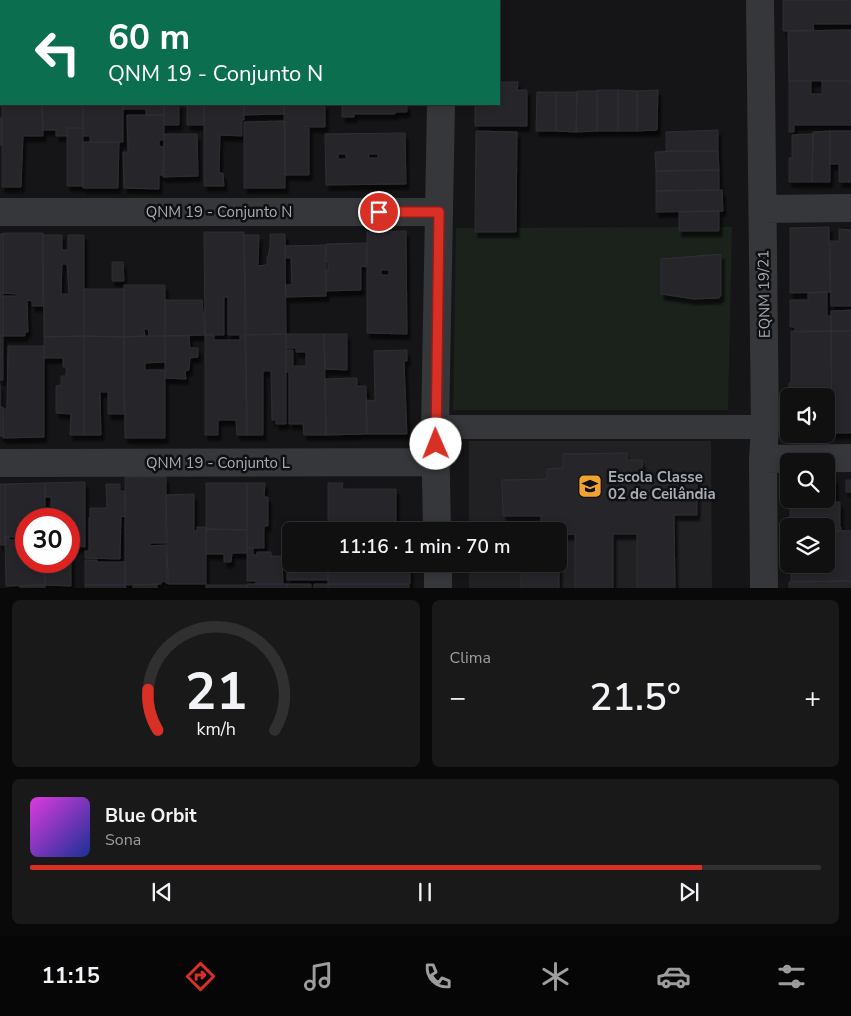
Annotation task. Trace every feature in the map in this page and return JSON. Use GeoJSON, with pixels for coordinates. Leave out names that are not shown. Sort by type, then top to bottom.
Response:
{"type":"FeatureCollection","features":[{"type":"Feature","properties":{"kind":"street","name":"EQNM 19/21"},"geometry":{"type":"LineString","coordinates":[[760,0],[765,426],[763,458],[764,588]]}},
{"type":"Feature","properties":{"kind":"street"},"geometry":{"type":"LineString","coordinates":[[438,522],[435,426],[441,105]]}},
{"type":"Feature","properties":{"kind":"street"},"geometry":{"type":"LineString","coordinates":[[763,209],[851,208]]}},
{"type":"Feature","properties":{"kind":"street","name":"QNM 19 - Conjunto N"},"geometry":{"type":"LineString","coordinates":[[0,212],[439,212]]}},
{"type":"Feature","properties":{"kind":"street"},"geometry":{"type":"LineString","coordinates":[[435,426],[765,426]]}},
{"type":"Feature","properties":{"kind":"street"},"geometry":{"type":"LineString","coordinates":[[763,458],[851,458]]}},
{"type":"Feature","properties":{"kind":"street","name":"QNM 19 - Conjunto L"},"geometry":{"type":"LineString","coordinates":[[0,463],[437,462]]}},
{"type":"Feature","properties":{"kind":"street"},"geometry":{"type":"LineString","coordinates":[[438,572],[438,588]]}},
{"type":"Feature","properties":{"kind":"shaded area"},"geometry":{"type":"Polygon","coordinates":[[[732,227],[728,410],[453,410],[456,228],[732,227]]]}},
{"type":"Feature","properties":{"kind":"shaded area","name":"Escola Classe 02 de Ceilândia"},"geometry":{"type":"Polygon","coordinates":[[[469,441],[711,441],[712,588],[469,588],[469,572],[567,572],[567,522],[469,522],[469,441]]]}},
{"type":"Feature","properties":{"kind":"building"},"geometry":{"type":"Polygon","coordinates":[[[783,0],[851,0],[851,24],[813,24],[814,31],[783,31],[783,0]]]}},
{"type":"Feature","properties":{"kind":"building"},"geometry":{"type":"Polygon","coordinates":[[[851,30],[851,81],[789,81],[788,31],[851,30]]]}},
{"type":"Feature","properties":{"kind":"building"},"geometry":{"type":"Polygon","coordinates":[[[789,81],[811,81],[811,94],[822,94],[822,81],[851,81],[851,125],[794,125],[794,132],[789,132],[789,81]]]}},
{"type":"Feature","properties":{"kind":"building"},"geometry":{"type":"Polygon","coordinates":[[[500,82],[518,82],[517,90],[527,90],[527,126],[475,126],[475,105],[500,105],[500,82]]]}},
{"type":"Feature","properties":{"kind":"building"},"geometry":{"type":"Polygon","coordinates":[[[597,90],[618,90],[618,131],[597,131],[597,90]]]}},
{"type":"Feature","properties":{"kind":"building"},"geometry":{"type":"Polygon","coordinates":[[[618,90],[637,91],[637,131],[618,131],[618,90]]]}},
{"type":"Feature","properties":{"kind":"building"},"geometry":{"type":"Polygon","coordinates":[[[658,90],[657,130],[637,131],[637,91],[658,90]]]}},
{"type":"Feature","properties":{"kind":"building"},"geometry":{"type":"Polygon","coordinates":[[[577,91],[597,91],[597,131],[576,132],[577,91]]]}},
{"type":"Feature","properties":{"kind":"building"},"geometry":{"type":"Polygon","coordinates":[[[537,92],[556,92],[556,131],[536,131],[537,92]]]}},
{"type":"Feature","properties":{"kind":"building"},"geometry":{"type":"Polygon","coordinates":[[[556,92],[577,92],[576,132],[556,131],[556,92]]]}},
{"type":"Feature","properties":{"kind":"building"},"geometry":{"type":"Polygon","coordinates":[[[2,105],[42,105],[43,136],[23,136],[21,187],[2,187],[2,105]]]}},
{"type":"Feature","properties":{"kind":"building"},"geometry":{"type":"Polygon","coordinates":[[[42,105],[83,105],[83,128],[67,128],[67,136],[56,136],[56,130],[43,130],[42,105]]]}},
{"type":"Feature","properties":{"kind":"building"},"geometry":{"type":"Polygon","coordinates":[[[83,105],[123,105],[123,142],[90,142],[90,136],[83,136],[83,105]]]}},
{"type":"Feature","properties":{"kind":"building"},"geometry":{"type":"Polygon","coordinates":[[[123,105],[164,105],[164,115],[146,115],[146,109],[123,109],[123,105]]]}},
{"type":"Feature","properties":{"kind":"building"},"geometry":{"type":"Polygon","coordinates":[[[164,105],[179,105],[179,125],[164,125],[164,105]]]}},
{"type":"Feature","properties":{"kind":"building"},"geometry":{"type":"Polygon","coordinates":[[[204,105],[204,125],[187,125],[187,106],[183,106],[204,105]]]}},
{"type":"Feature","properties":{"kind":"building"},"geometry":{"type":"Polygon","coordinates":[[[204,105],[244,105],[242,136],[220,135],[219,173],[223,173],[224,186],[204,186],[204,105]]]}},
{"type":"Feature","properties":{"kind":"building"},"geometry":{"type":"Polygon","coordinates":[[[244,105],[284,105],[284,114],[244,115],[244,105]]]}},
{"type":"Feature","properties":{"kind":"building"},"geometry":{"type":"Polygon","coordinates":[[[284,105],[325,105],[325,127],[303,127],[309,128],[309,175],[285,175],[284,105]]]}},
{"type":"Feature","properties":{"kind":"building"},"geometry":{"type":"Polygon","coordinates":[[[342,105],[407,105],[407,112],[395,112],[395,114],[354,114],[354,117],[342,117],[342,105]]]}},
{"type":"Feature","properties":{"kind":"building"},"geometry":{"type":"Polygon","coordinates":[[[127,115],[164,115],[164,140],[159,140],[159,146],[164,147],[164,169],[163,175],[159,175],[159,189],[124,188],[123,152],[128,152],[127,115]]]}},
{"type":"Feature","properties":{"kind":"building"},"geometry":{"type":"Polygon","coordinates":[[[0,118],[2,118],[2,145],[0,145],[0,118]]]}},
{"type":"Feature","properties":{"kind":"building"},"geometry":{"type":"Polygon","coordinates":[[[285,121],[285,188],[244,188],[244,122],[285,121]]]}},
{"type":"Feature","properties":{"kind":"building"},"geometry":{"type":"Polygon","coordinates":[[[67,128],[83,128],[83,186],[67,186],[67,128]]]}},
{"type":"Feature","properties":{"kind":"building"},"geometry":{"type":"Polygon","coordinates":[[[718,130],[718,151],[666,151],[666,132],[718,130]]]}},
{"type":"Feature","properties":{"kind":"building"},"geometry":{"type":"Polygon","coordinates":[[[476,131],[517,132],[516,232],[475,232],[476,131]]]}},
{"type":"Feature","properties":{"kind":"building"},"geometry":{"type":"Polygon","coordinates":[[[830,131],[851,131],[851,182],[839,182],[839,164],[830,164],[830,131]]]}},
{"type":"Feature","properties":{"kind":"building"},"geometry":{"type":"Polygon","coordinates":[[[830,131],[830,182],[812,182],[813,132],[830,131]]]}},
{"type":"Feature","properties":{"kind":"building"},"geometry":{"type":"Polygon","coordinates":[[[405,133],[406,184],[326,185],[325,134],[405,133]],[[338,154],[338,159],[346,159],[346,154],[338,154]],[[368,154],[369,158],[378,158],[378,154],[368,154]]]}},
{"type":"Feature","properties":{"kind":"building"},"geometry":{"type":"Polygon","coordinates":[[[164,134],[197,134],[198,176],[163,177],[164,134]]]}},
{"type":"Feature","properties":{"kind":"building"},"geometry":{"type":"Polygon","coordinates":[[[813,134],[812,182],[789,182],[789,158],[792,158],[792,135],[813,134]]]}},
{"type":"Feature","properties":{"kind":"building"},"geometry":{"type":"Polygon","coordinates":[[[83,142],[119,142],[118,188],[83,188],[83,142]]]}},
{"type":"Feature","properties":{"kind":"building"},"geometry":{"type":"Polygon","coordinates":[[[718,151],[719,170],[656,171],[655,152],[718,151]]]}},
{"type":"Feature","properties":{"kind":"building"},"geometry":{"type":"Polygon","coordinates":[[[719,170],[719,190],[656,191],[656,171],[719,170]]]}},
{"type":"Feature","properties":{"kind":"building"},"geometry":{"type":"Polygon","coordinates":[[[722,190],[723,211],[656,212],[656,191],[722,190]]]}},
{"type":"Feature","properties":{"kind":"building"},"geometry":{"type":"Polygon","coordinates":[[[719,211],[719,231],[679,231],[679,212],[719,211]]]}},
{"type":"Feature","properties":{"kind":"building"},"geometry":{"type":"Polygon","coordinates":[[[829,227],[830,292],[790,293],[790,228],[829,227]]]}},
{"type":"Feature","properties":{"kind":"building"},"geometry":{"type":"Polygon","coordinates":[[[839,229],[851,230],[851,306],[831,306],[830,241],[839,241],[839,229]]]}},
{"type":"Feature","properties":{"kind":"building"},"geometry":{"type":"Polygon","coordinates":[[[406,231],[407,334],[367,333],[367,232],[406,231]],[[381,270],[381,275],[389,275],[389,270],[381,270]]]}},
{"type":"Feature","properties":{"kind":"building"},"geometry":{"type":"Polygon","coordinates":[[[204,232],[244,232],[245,335],[228,335],[228,297],[224,297],[224,335],[205,335],[204,232]]]}},
{"type":"Feature","properties":{"kind":"building"},"geometry":{"type":"Polygon","coordinates":[[[3,233],[43,233],[43,306],[32,306],[32,301],[27,300],[28,332],[25,332],[25,336],[3,336],[3,296],[17,296],[17,294],[3,293],[3,233]]]}},
{"type":"Feature","properties":{"kind":"building"},"geometry":{"type":"Polygon","coordinates":[[[0,234],[3,234],[3,336],[0,336],[0,234]]]}},
{"type":"Feature","properties":{"kind":"building"},"geometry":{"type":"Polygon","coordinates":[[[270,234],[285,234],[286,334],[246,335],[244,235],[259,235],[258,266],[267,265],[270,234]]]}},
{"type":"Feature","properties":{"kind":"building"},"geometry":{"type":"Polygon","coordinates":[[[43,235],[62,235],[62,250],[68,250],[68,235],[84,235],[84,336],[44,337],[43,235]],[[62,264],[61,294],[69,294],[67,264],[62,264]]]}},
{"type":"Feature","properties":{"kind":"building"},"geometry":{"type":"Polygon","coordinates":[[[367,243],[366,267],[361,266],[361,290],[326,291],[328,262],[325,261],[326,244],[367,243]]]}},
{"type":"Feature","properties":{"kind":"building"},"geometry":{"type":"Polygon","coordinates":[[[326,245],[326,296],[286,297],[285,285],[292,285],[291,258],[285,258],[285,246],[326,245]]]}},
{"type":"Feature","properties":{"kind":"building"},"geometry":{"type":"Polygon","coordinates":[[[721,254],[721,295],[719,298],[694,299],[661,294],[661,259],[721,254]]]}},
{"type":"Feature","properties":{"kind":"building"},"geometry":{"type":"Polygon","coordinates":[[[112,262],[123,262],[124,281],[112,281],[112,262]]]}},
{"type":"Feature","properties":{"kind":"building"},"geometry":{"type":"Polygon","coordinates":[[[124,285],[165,285],[165,336],[149,336],[148,329],[144,329],[145,336],[124,337],[124,285]]]}},
{"type":"Feature","properties":{"kind":"building"},"geometry":{"type":"Polygon","coordinates":[[[84,289],[124,289],[124,337],[84,336],[84,289]]]}},
{"type":"Feature","properties":{"kind":"building"},"geometry":{"type":"Polygon","coordinates":[[[827,292],[827,316],[831,316],[831,331],[795,332],[795,327],[790,327],[790,300],[808,300],[808,293],[827,292]]]}},
{"type":"Feature","properties":{"kind":"building"},"geometry":{"type":"Polygon","coordinates":[[[165,300],[202,300],[205,335],[165,336],[165,300]]]}},
{"type":"Feature","properties":{"kind":"building"},"geometry":{"type":"Polygon","coordinates":[[[851,310],[851,331],[831,331],[831,311],[851,310]]]}},
{"type":"Feature","properties":{"kind":"building"},"geometry":{"type":"Polygon","coordinates":[[[791,331],[831,331],[832,388],[789,388],[789,383],[791,383],[791,331]]]}},
{"type":"Feature","properties":{"kind":"building"},"geometry":{"type":"Polygon","coordinates":[[[831,331],[851,331],[851,433],[835,433],[835,388],[832,388],[831,331]]]}},
{"type":"Feature","properties":{"kind":"building"},"geometry":{"type":"Polygon","coordinates":[[[286,334],[286,424],[276,424],[276,420],[272,420],[271,371],[263,371],[263,435],[247,435],[245,335],[286,334]]]}},
{"type":"Feature","properties":{"kind":"building"},"geometry":{"type":"Polygon","coordinates":[[[286,334],[324,334],[326,435],[304,435],[303,424],[289,424],[289,372],[286,372],[286,350],[293,350],[293,366],[306,366],[306,352],[296,352],[296,348],[286,348],[286,334]]]}},
{"type":"Feature","properties":{"kind":"building"},"geometry":{"type":"Polygon","coordinates":[[[324,334],[347,334],[347,370],[325,369],[324,334]]]}},
{"type":"Feature","properties":{"kind":"building"},"geometry":{"type":"Polygon","coordinates":[[[205,335],[214,335],[214,340],[240,340],[240,336],[246,336],[247,435],[237,435],[236,420],[221,420],[218,421],[218,435],[205,435],[205,335]]]}},
{"type":"Feature","properties":{"kind":"building"},"geometry":{"type":"Polygon","coordinates":[[[0,336],[3,336],[3,354],[0,354],[0,336]]]}},
{"type":"Feature","properties":{"kind":"building"},"geometry":{"type":"Polygon","coordinates":[[[84,336],[84,435],[70,435],[71,414],[56,413],[56,386],[61,385],[61,376],[66,376],[66,367],[63,367],[63,358],[44,358],[44,337],[84,336]]]}},
{"type":"Feature","properties":{"kind":"building"},"geometry":{"type":"Polygon","coordinates":[[[84,336],[124,337],[124,414],[108,414],[108,392],[100,392],[101,435],[84,435],[84,336]]]}},
{"type":"Feature","properties":{"kind":"building"},"geometry":{"type":"Polygon","coordinates":[[[165,336],[165,362],[145,363],[145,370],[165,370],[165,438],[125,438],[124,337],[165,336]]]}},
{"type":"Feature","properties":{"kind":"building"},"geometry":{"type":"Polygon","coordinates":[[[165,336],[189,336],[190,348],[198,348],[198,357],[190,358],[189,370],[185,371],[186,379],[165,378],[165,336]]]}},
{"type":"Feature","properties":{"kind":"building"},"geometry":{"type":"Polygon","coordinates":[[[8,346],[44,346],[44,437],[3,438],[3,409],[7,409],[8,346]]]}},
{"type":"Feature","properties":{"kind":"building"},"geometry":{"type":"Polygon","coordinates":[[[407,350],[407,361],[404,361],[407,434],[367,434],[366,400],[375,401],[374,351],[407,350]]]}},
{"type":"Feature","properties":{"kind":"building"},"geometry":{"type":"Polygon","coordinates":[[[0,354],[3,354],[3,380],[0,380],[0,354]]]}},
{"type":"Feature","properties":{"kind":"building"},"geometry":{"type":"Polygon","coordinates":[[[357,378],[357,386],[366,386],[367,434],[326,435],[325,379],[357,378]]]}},
{"type":"Feature","properties":{"kind":"building"},"geometry":{"type":"Polygon","coordinates":[[[0,407],[3,407],[3,436],[0,436],[0,407]]]}},
{"type":"Feature","properties":{"kind":"building"},"geometry":{"type":"Polygon","coordinates":[[[627,453],[627,460],[642,460],[643,479],[697,477],[697,515],[674,515],[675,588],[637,588],[637,534],[613,534],[613,588],[575,588],[575,534],[567,534],[567,522],[541,522],[541,516],[503,516],[502,480],[547,479],[547,469],[563,468],[563,454],[627,453]]]}},
{"type":"Feature","properties":{"kind":"building"},"geometry":{"type":"Polygon","coordinates":[[[125,477],[166,477],[166,543],[150,543],[150,546],[166,545],[167,584],[165,581],[161,582],[161,584],[125,585],[125,477]]]}},
{"type":"Feature","properties":{"kind":"building"},"geometry":{"type":"Polygon","coordinates":[[[846,480],[851,480],[851,492],[846,492],[846,480]]]}},
{"type":"Feature","properties":{"kind":"building"},"geometry":{"type":"Polygon","coordinates":[[[85,482],[85,547],[80,546],[80,508],[51,508],[51,497],[45,497],[45,483],[85,482]]]}},
{"type":"Feature","properties":{"kind":"building"},"geometry":{"type":"Polygon","coordinates":[[[45,483],[45,508],[15,508],[15,537],[5,537],[5,484],[45,483]]]}},
{"type":"Feature","properties":{"kind":"building"},"geometry":{"type":"Polygon","coordinates":[[[206,483],[247,483],[247,530],[206,529],[206,483]]]}},
{"type":"Feature","properties":{"kind":"building"},"geometry":{"type":"Polygon","coordinates":[[[247,483],[265,483],[264,497],[268,497],[268,526],[264,526],[264,548],[247,548],[247,483]]]}},
{"type":"Feature","properties":{"kind":"building"},"geometry":{"type":"Polygon","coordinates":[[[328,483],[343,483],[342,489],[396,489],[396,522],[328,522],[328,483]]]}},
{"type":"Feature","properties":{"kind":"building"},"geometry":{"type":"Polygon","coordinates":[[[0,484],[5,484],[5,545],[0,545],[0,484]]]}},
{"type":"Feature","properties":{"kind":"building"},"geometry":{"type":"Polygon","coordinates":[[[106,484],[120,484],[120,491],[125,491],[126,517],[121,516],[120,559],[85,558],[85,551],[89,551],[90,508],[107,508],[106,484]]]}},
{"type":"Feature","properties":{"kind":"building"},"geometry":{"type":"Polygon","coordinates":[[[194,494],[194,531],[197,531],[197,527],[206,527],[206,584],[168,584],[166,495],[194,494]]]}},
{"type":"Feature","properties":{"kind":"building"},"geometry":{"type":"Polygon","coordinates":[[[835,502],[840,502],[841,531],[835,531],[835,518],[790,518],[790,508],[835,508],[835,502]]]}},
{"type":"Feature","properties":{"kind":"building"},"geometry":{"type":"Polygon","coordinates":[[[206,529],[247,530],[247,553],[232,553],[231,562],[224,562],[224,554],[206,554],[206,529]]]}},
{"type":"Feature","properties":{"kind":"building"},"geometry":{"type":"Polygon","coordinates":[[[835,530],[851,531],[851,581],[791,582],[791,573],[835,573],[835,530]]]}},
{"type":"Feature","properties":{"kind":"building"},"geometry":{"type":"Polygon","coordinates":[[[5,537],[9,537],[9,540],[15,540],[15,573],[45,573],[45,585],[6,586],[5,537]]]}},
{"type":"Feature","properties":{"kind":"building"},"geometry":{"type":"Polygon","coordinates":[[[247,548],[253,548],[253,555],[257,555],[257,552],[271,552],[271,556],[282,556],[283,584],[256,584],[256,581],[247,581],[247,548]]]}},
{"type":"Feature","properties":{"kind":"building"},"geometry":{"type":"Polygon","coordinates":[[[85,560],[125,562],[125,585],[85,585],[85,560]]]}},
{"type":"Feature","properties":{"kind":"building"},"geometry":{"type":"Polygon","coordinates":[[[287,572],[328,572],[328,580],[287,580],[287,572]]]}},
{"type":"Feature","properties":{"kind":"building"},"geometry":{"type":"Polygon","coordinates":[[[328,572],[410,572],[410,584],[328,584],[328,572]]]}},
{"type":"Feature","properties":{"kind":"building"},"geometry":{"type":"Polygon","coordinates":[[[521,572],[559,572],[559,588],[521,588],[521,572]]]}},
{"type":"Feature","properties":{"kind":"building"},"geometry":{"type":"Polygon","coordinates":[[[45,573],[71,573],[71,586],[45,585],[45,573]]]}},
{"type":"Feature","properties":{"kind":"building"},"geometry":{"type":"Polygon","coordinates":[[[851,581],[851,588],[789,588],[789,582],[851,581]]]}},
{"type":"Feature","properties":{"kind":"building"},"geometry":{"type":"Polygon","coordinates":[[[157,584],[157,588],[133,588],[133,585],[157,584]]]}},
{"type":"Feature","properties":{"kind":"building"},"geometry":{"type":"Polygon","coordinates":[[[247,584],[287,584],[287,588],[247,588],[247,584]]]}},
{"type":"Feature","properties":{"kind":"building"},"geometry":{"type":"Polygon","coordinates":[[[287,584],[311,584],[311,588],[287,588],[287,584]]]}},
{"type":"Feature","properties":{"kind":"building"},"geometry":{"type":"Polygon","coordinates":[[[314,584],[328,584],[328,588],[314,588],[314,584]]]}},
{"type":"Feature","properties":{"kind":"building"},"geometry":{"type":"Polygon","coordinates":[[[328,584],[409,584],[409,588],[328,588],[328,584]]]}},
{"type":"Feature","properties":{"kind":"building"},"geometry":{"type":"Polygon","coordinates":[[[45,585],[45,588],[20,588],[20,586],[45,585]]]}},
{"type":"Feature","properties":{"kind":"building"},"geometry":{"type":"Polygon","coordinates":[[[85,585],[125,585],[126,588],[85,588],[85,585]]]}},
{"type":"Feature","properties":{"kind":"building"},"geometry":{"type":"Polygon","coordinates":[[[206,585],[247,585],[247,588],[206,588],[206,585]]]}},
{"type":"Feature","properties":{"kind":"place","name":"Escola Classe 02 de Ceilândia"},"geometry":{"type":"Point","coordinates":[590,486]}},
{"type":"Feature","properties":{"kind":"route"},"geometry":{"type":"LineString","coordinates":[[379,212],[439,212],[436,444]]}}]}
